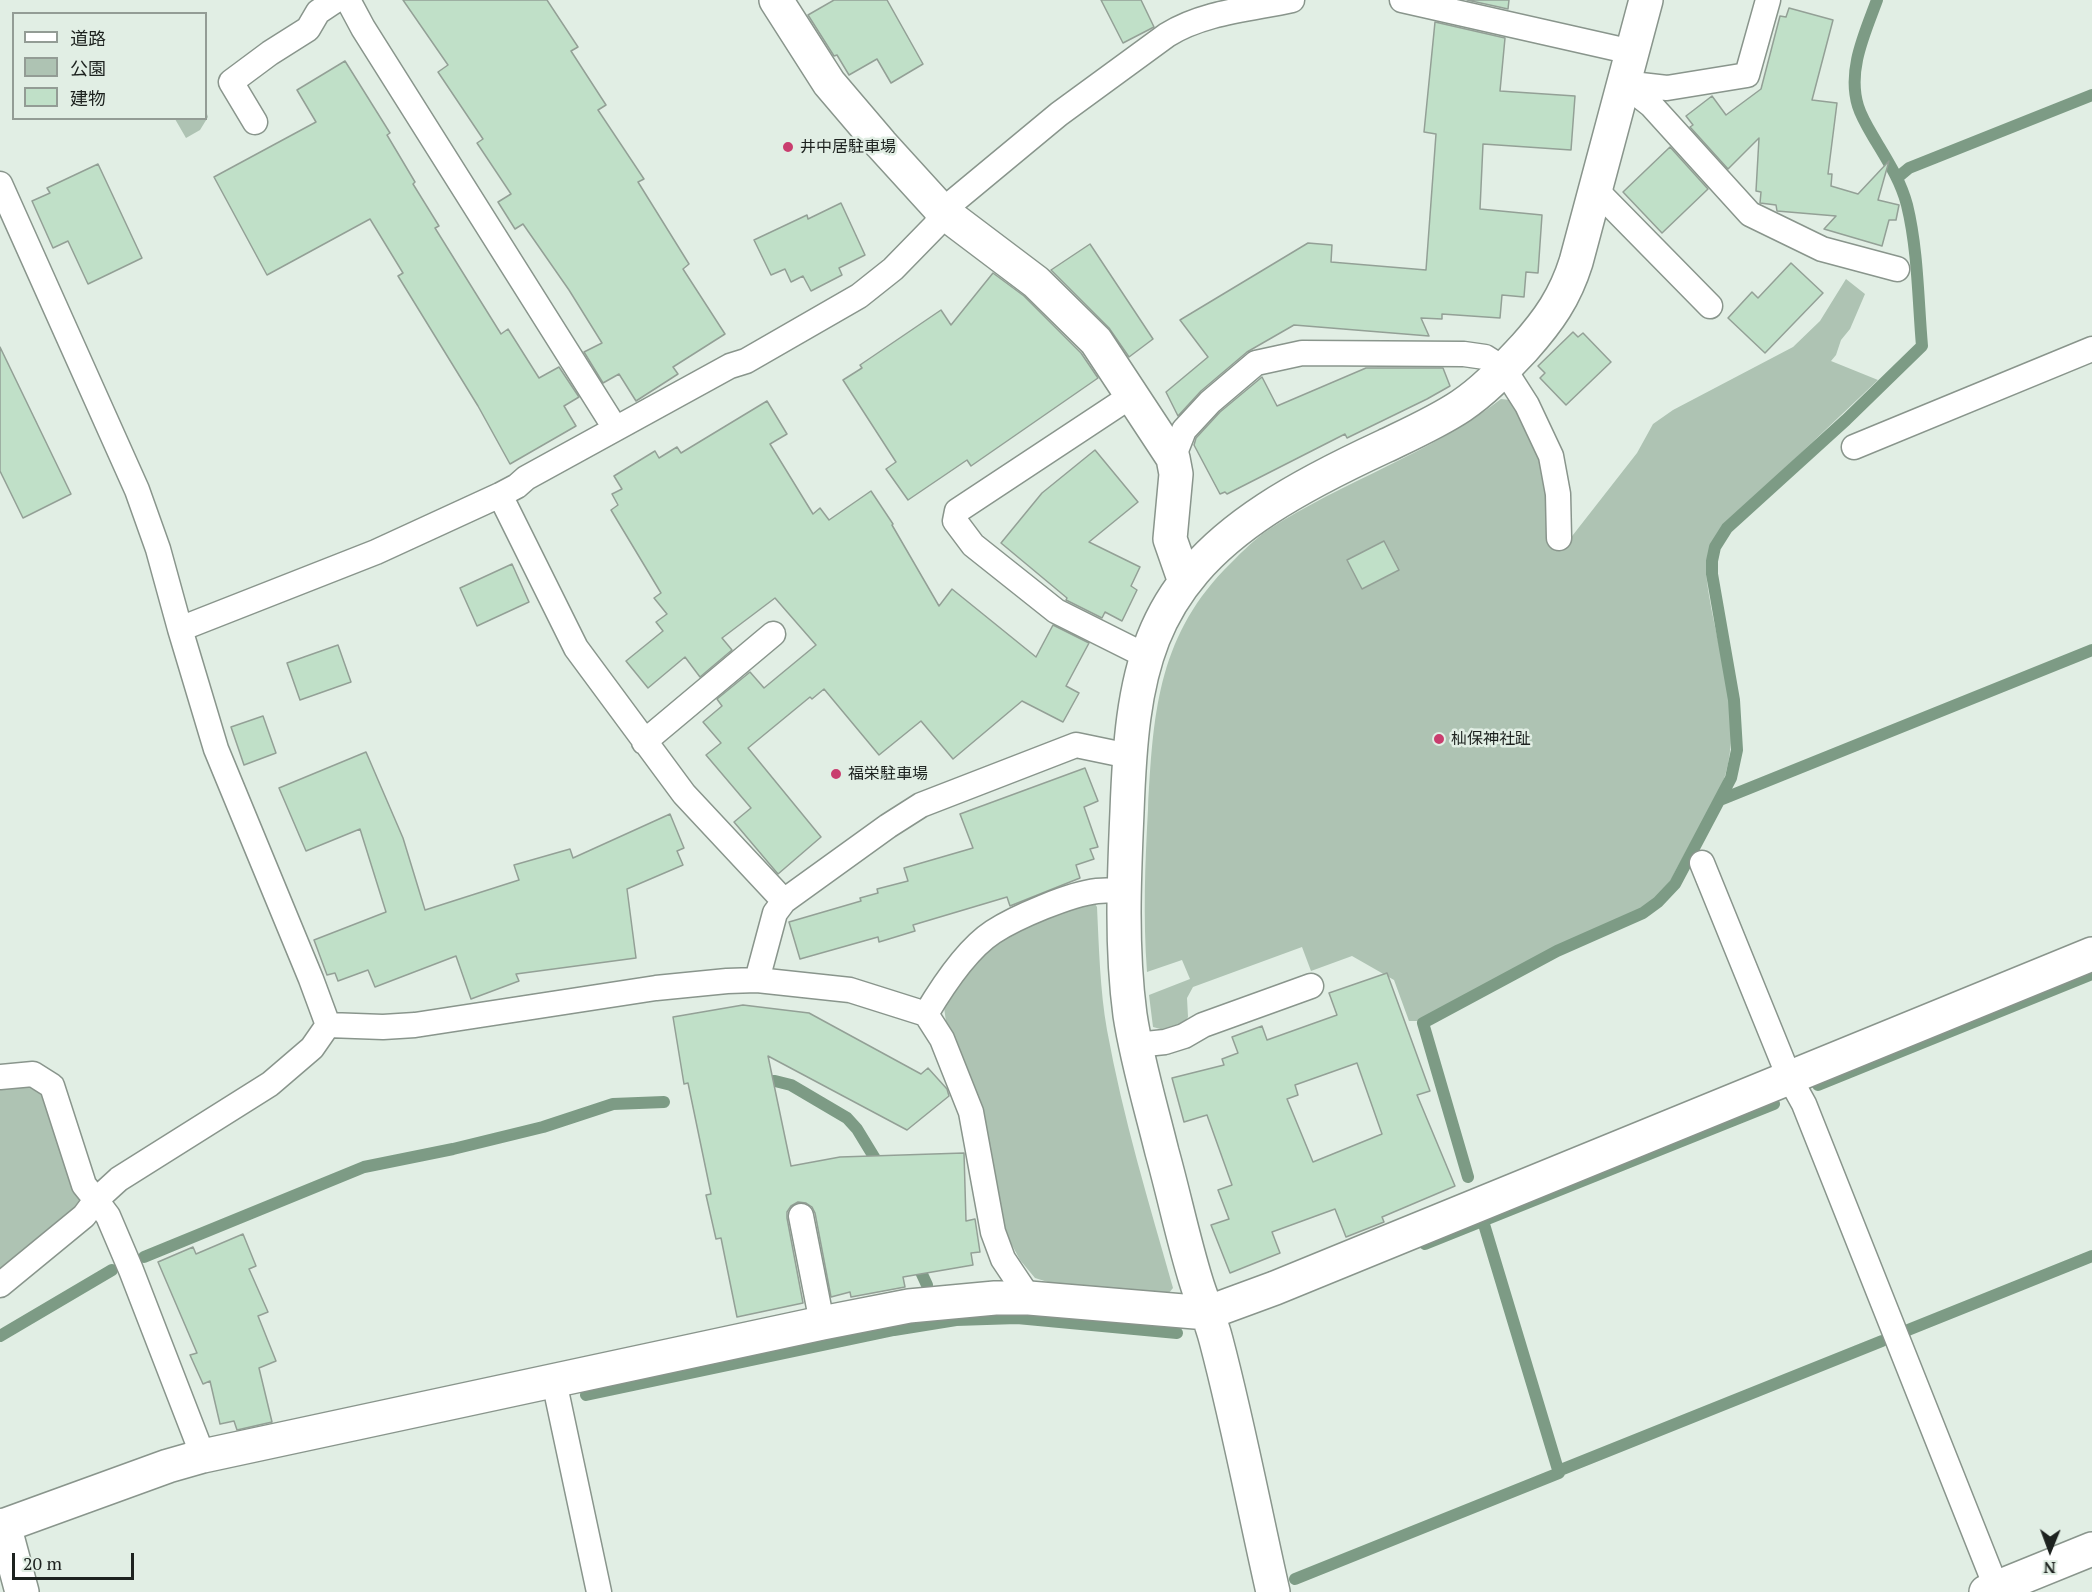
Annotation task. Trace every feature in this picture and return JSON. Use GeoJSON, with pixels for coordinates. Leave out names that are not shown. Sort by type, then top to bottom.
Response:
{"type":"FeatureCollection","features":[{"type":"Feature","properties":{"kind":"street"},"geometry":{"type":"LineString","coordinates":[[776,0],[829,83],[942,211],[1049,293],[1095,341],[1173,458],[1176,474],[1170,539],[1185,582]]}},
{"type":"Feature","properties":{"kind":"street"},"geometry":{"type":"LineString","coordinates":[[1273,1592],[1215,1337],[1193,1270],[1136,1045],[1127,982],[1124,891],[1129,756],[1136,699],[1146,656],[1166,610],[1185,582],[1205,557],[1233,533],[1317,478],[1423,428],[1460,407],[1484,389],[1504,369],[1554,311],[1567,289],[1646,0]]}},
{"type":"Feature","properties":{"kind":"street"},"geometry":{"type":"LineString","coordinates":[[22,1592],[2,1526],[168,1466],[203,1456],[822,1323],[948,1301],[1029,1298],[1207,1313],[1275,1288],[2092,954]]}},
{"type":"Feature","properties":{"kind":"street"},"geometry":{"type":"LineString","coordinates":[[1994,1590],[2092,1549]]}},
{"type":"Feature","properties":{"kind":"lane"},"geometry":{"type":"LineString","coordinates":[[255,122],[231,82],[308,29],[318,12],[336,0]]}},
{"type":"Feature","properties":{"kind":"lane"},"geometry":{"type":"LineString","coordinates":[[348,0],[363,28],[615,428]]}},
{"type":"Feature","properties":{"kind":"lane"},"geometry":{"type":"LineString","coordinates":[[180,629],[376,552],[500,495],[615,428],[730,366],[746,361],[859,296],[893,269],[935,226],[942,211],[1059,114],[1182,26],[1204,18],[1293,0]]}},
{"type":"Feature","properties":{"kind":"lane"},"geometry":{"type":"LineString","coordinates":[[1402,0],[1632,52]]}},
{"type":"Feature","properties":{"kind":"lane"},"geometry":{"type":"LineString","coordinates":[[1623,83],[1667,88],[1747,75],[1768,0]]}},
{"type":"Feature","properties":{"kind":"lane"},"geometry":{"type":"LineString","coordinates":[[1623,83],[1651,105],[1750,214],[1822,249],[1897,269]]}},
{"type":"Feature","properties":{"kind":"lane"},"geometry":{"type":"LineString","coordinates":[[0,184],[137,490],[158,549],[216,749],[328,1025]]}},
{"type":"Feature","properties":{"kind":"lane"},"geometry":{"type":"LineString","coordinates":[[1595,189],[1710,306]]}},
{"type":"Feature","properties":{"kind":"lane"},"geometry":{"type":"LineString","coordinates":[[1854,447],[2092,349]]}},
{"type":"Feature","properties":{"kind":"lane"},"geometry":{"type":"LineString","coordinates":[[1173,458],[1184,430],[1210,402],[1256,363],[1302,353],[1453,354],[1485,357],[1504,369],[1527,405],[1551,456],[1558,494],[1559,538]]}},
{"type":"Feature","properties":{"kind":"lane"},"geometry":{"type":"LineString","coordinates":[[1131,396],[957,511],[955,521],[973,545],[1056,612],[1146,656]]}},
{"type":"Feature","properties":{"kind":"lane"},"geometry":{"type":"LineString","coordinates":[[500,495],[576,648],[684,794],[784,901]]}},
{"type":"Feature","properties":{"kind":"lane"},"geometry":{"type":"LineString","coordinates":[[644,742],[773,633]]}},
{"type":"Feature","properties":{"kind":"lane"},"geometry":{"type":"LineString","coordinates":[[758,980],[775,913],[784,901],[921,805],[1076,745],[1129,756]]}},
{"type":"Feature","properties":{"kind":"lane"},"geometry":{"type":"LineString","coordinates":[[1702,863],[1789,1077],[1804,1104],[1994,1590]]}},
{"type":"Feature","properties":{"kind":"lane"},"geometry":{"type":"LineString","coordinates":[[926,1014],[945,983],[992,932],[1030,913],[1084,893],[1124,891]]}},
{"type":"Feature","properties":{"kind":"lane"},"geometry":{"type":"LineString","coordinates":[[328,1025],[383,1027],[415,1025],[656,988],[758,980],[850,990],[926,1014],[942,1039],[970,1112],[996,1241],[1003,1259],[1029,1298]]}},
{"type":"Feature","properties":{"kind":"lane"},"geometry":{"type":"LineString","coordinates":[[1136,1045],[1165,1042],[1184,1036],[1203,1025],[1311,986]]}},
{"type":"Feature","properties":{"kind":"lane"},"geometry":{"type":"LineString","coordinates":[[0,1285],[84,1216],[96,1200],[119,1179],[270,1084],[312,1048],[328,1025]]}},
{"type":"Feature","properties":{"kind":"lane"},"geometry":{"type":"LineString","coordinates":[[0,1077],[33,1074],[52,1086],[84,1185],[108,1216],[203,1456]]}},
{"type":"Feature","properties":{"kind":"lane"},"geometry":{"type":"LineString","coordinates":[[801,1216],[822,1323]]}},
{"type":"Feature","properties":{"kind":"lane"},"geometry":{"type":"LineString","coordinates":[[554,1381],[598,1592]]}},
{"type":"Feature","properties":{"kind":"green space"},"geometry":{"type":"Polygon","coordinates":[[[176,120],[206,120],[200,130],[186,138],[176,120]]]}},
{"type":"Feature","properties":{"kind":"green space"},"geometry":{"type":"Polygon","coordinates":[[[1846,279],[1865,294],[1850,329],[1841,340],[1836,355],[1831,361],[1878,380],[1725,525],[1711,545],[1707,563],[1707,580],[1729,699],[1731,743],[1728,764],[1722,785],[1670,881],[1656,897],[1639,910],[1618,921],[1555,947],[1417,1021],[1409,1021],[1394,980],[1352,956],[1311,971],[1302,947],[1193,987],[1187,998],[1188,1017],[1182,1026],[1164,1030],[1153,1027],[1149,995],[1190,979],[1182,960],[1147,972],[1146,850],[1150,775],[1157,711],[1172,652],[1185,624],[1202,597],[1224,570],[1268,530],[1326,497],[1445,436],[1501,399],[1510,400],[1519,406],[1542,459],[1569,540],[1637,453],[1653,424],[1673,410],[1793,347],[1820,321],[1846,279]]]}},
{"type":"Feature","properties":{"kind":"green space"},"geometry":{"type":"Polygon","coordinates":[[[1093,901],[1097,907],[1101,984],[1113,1063],[1173,1288],[1168,1294],[1051,1283],[1035,1278],[1020,1260],[1006,1234],[961,1054],[946,1022],[944,1007],[966,969],[1000,940],[1033,922],[1093,901]]]}},
{"type":"Feature","properties":{"kind":"green space"},"geometry":{"type":"Polygon","coordinates":[[[32,1082],[48,1095],[81,1198],[82,1209],[0,1277],[0,1086],[32,1082]]]}},
{"type":"Feature","properties":{"kind":"building"},"geometry":{"type":"Polygon","coordinates":[[[403,0],[547,0],[578,47],[571,51],[606,105],[598,110],[644,179],[638,182],[689,264],[683,269],[725,334],[673,367],[678,374],[636,401],[619,374],[603,383],[584,352],[602,343],[569,290],[523,224],[515,229],[498,202],[511,194],[477,143],[483,139],[438,72],[448,65],[403,0]]]}},
{"type":"Feature","properties":{"kind":"building"},"geometry":{"type":"Polygon","coordinates":[[[834,0],[887,0],[923,64],[891,83],[877,59],[849,75],[808,15],[834,0]]]}},
{"type":"Feature","properties":{"kind":"building"},"geometry":{"type":"Polygon","coordinates":[[[1101,0],[1141,0],[1154,27],[1123,43],[1101,0]]]}},
{"type":"Feature","properties":{"kind":"building"},"geometry":{"type":"Polygon","coordinates":[[[1467,0],[1509,0],[1508,9],[1467,0]]]}},
{"type":"Feature","properties":{"kind":"building"},"geometry":{"type":"Polygon","coordinates":[[[1789,8],[1833,20],[1812,100],[1837,103],[1828,174],[1832,174],[1831,186],[1858,194],[1889,161],[1878,200],[1899,205],[1896,220],[1889,220],[1882,246],[1824,229],[1836,216],[1777,211],[1776,205],[1760,203],[1761,192],[1756,191],[1759,138],[1728,169],[1690,127],[1693,125],[1686,116],[1712,96],[1726,115],[1761,89],[1780,16],[1786,17],[1789,8]]]}},
{"type":"Feature","properties":{"kind":"building"},"geometry":{"type":"Polygon","coordinates":[[[1435,22],[1505,38],[1500,91],[1575,96],[1571,150],[1483,144],[1480,209],[1542,215],[1538,273],[1526,272],[1524,297],[1502,295],[1500,318],[1442,314],[1442,319],[1421,318],[1429,336],[1294,325],[1247,352],[1201,391],[1178,416],[1166,392],[1208,357],[1180,320],[1308,243],[1332,245],[1331,262],[1426,270],[1436,134],[1424,132],[1435,22]]]}},
{"type":"Feature","properties":{"kind":"building"},"geometry":{"type":"Polygon","coordinates":[[[345,61],[390,133],[387,135],[439,226],[435,228],[501,334],[508,329],[539,378],[559,367],[579,397],[564,406],[576,426],[510,464],[478,406],[398,276],[403,273],[370,219],[267,275],[214,177],[316,122],[297,90],[345,61]]]}},
{"type":"Feature","properties":{"kind":"building"},"geometry":{"type":"Polygon","coordinates":[[[1670,147],[1708,189],[1662,233],[1623,192],[1670,147]]]}},
{"type":"Feature","properties":{"kind":"building"},"geometry":{"type":"Polygon","coordinates":[[[98,164],[142,258],[88,284],[68,241],[53,248],[32,201],[50,193],[47,188],[98,164]]]}},
{"type":"Feature","properties":{"kind":"building"},"geometry":{"type":"Polygon","coordinates":[[[841,203],[865,255],[839,268],[842,275],[811,291],[803,276],[791,282],[785,269],[771,275],[754,240],[807,215],[808,219],[841,203]]]}},
{"type":"Feature","properties":{"kind":"building"},"geometry":{"type":"Polygon","coordinates":[[[1090,244],[1153,339],[1129,357],[1109,328],[1051,270],[1090,244]]]}},
{"type":"Feature","properties":{"kind":"building"},"geometry":{"type":"Polygon","coordinates":[[[1791,263],[1823,293],[1765,353],[1728,318],[1752,292],[1758,298],[1791,263]]]}},
{"type":"Feature","properties":{"kind":"building"},"geometry":{"type":"Polygon","coordinates":[[[993,273],[1024,296],[1081,353],[1098,378],[971,466],[967,460],[908,500],[886,469],[896,462],[843,380],[862,368],[860,365],[941,310],[951,325],[993,273]]]}},
{"type":"Feature","properties":{"kind":"building"},"geometry":{"type":"Polygon","coordinates":[[[1573,332],[1578,337],[1583,333],[1611,362],[1566,405],[1540,378],[1545,373],[1538,366],[1573,332]]]}},
{"type":"Feature","properties":{"kind":"building"},"geometry":{"type":"Polygon","coordinates":[[[0,347],[71,494],[23,518],[0,471],[0,347]]]}},
{"type":"Feature","properties":{"kind":"building"},"geometry":{"type":"Polygon","coordinates":[[[1366,368],[1443,368],[1450,386],[1347,438],[1345,434],[1227,494],[1225,492],[1220,494],[1194,445],[1196,438],[1220,412],[1262,377],[1277,406],[1366,368]]]}},
{"type":"Feature","properties":{"kind":"building"},"geometry":{"type":"Polygon","coordinates":[[[767,401],[787,434],[770,444],[813,514],[820,508],[829,520],[871,491],[893,524],[939,606],[952,589],[1036,657],[1053,625],[1089,643],[1066,686],[1079,693],[1063,722],[1022,701],[953,759],[921,721],[879,755],[824,689],[812,699],[810,697],[748,748],[821,837],[778,874],[734,822],[751,808],[706,755],[721,743],[703,722],[722,706],[717,699],[750,672],[764,688],[816,645],[775,598],[722,638],[732,650],[700,677],[685,657],[648,688],[626,661],[663,631],[656,622],[667,614],[654,598],[661,593],[611,510],[618,505],[612,494],[622,489],[614,476],[655,451],[659,458],[677,447],[681,453],[767,401]]]}},
{"type":"Feature","properties":{"kind":"building"},"geometry":{"type":"Polygon","coordinates":[[[1095,450],[1138,502],[1089,542],[1140,567],[1131,586],[1137,590],[1122,621],[1105,612],[1102,618],[1066,600],[1067,598],[1001,543],[1042,493],[1095,450]]]}},
{"type":"Feature","properties":{"kind":"building"},"geometry":{"type":"Polygon","coordinates":[[[1384,541],[1399,570],[1362,589],[1347,560],[1384,541]]]}},
{"type":"Feature","properties":{"kind":"building"},"geometry":{"type":"Polygon","coordinates":[[[512,564],[529,602],[477,626],[460,588],[512,564]]]}},
{"type":"Feature","properties":{"kind":"building"},"geometry":{"type":"Polygon","coordinates":[[[338,645],[351,682],[300,700],[287,663],[338,645]]]}},
{"type":"Feature","properties":{"kind":"building"},"geometry":{"type":"Polygon","coordinates":[[[263,716],[276,753],[244,765],[231,727],[263,716]]]}},
{"type":"Feature","properties":{"kind":"building"},"geometry":{"type":"Polygon","coordinates":[[[366,752],[403,838],[425,910],[519,880],[514,865],[570,849],[573,858],[670,814],[684,848],[677,851],[683,865],[627,889],[636,958],[516,974],[519,981],[471,999],[456,956],[375,987],[368,970],[338,981],[335,973],[327,975],[314,940],[386,912],[360,829],[306,851],[279,788],[366,752]]]}},
{"type":"Feature","properties":{"kind":"building"},"geometry":{"type":"Polygon","coordinates":[[[1085,768],[1098,801],[1084,807],[1098,847],[1090,849],[1094,859],[1076,865],[1080,878],[1010,906],[1007,897],[913,925],[915,931],[879,942],[878,937],[800,959],[789,922],[861,901],[860,898],[878,893],[877,889],[908,881],[904,868],[973,848],[960,814],[1085,768]]]}},
{"type":"Feature","properties":{"kind":"building"},"geometry":{"type":"Polygon","coordinates":[[[1387,973],[1430,1091],[1417,1095],[1455,1186],[1382,1217],[1384,1222],[1346,1237],[1335,1209],[1272,1232],[1280,1253],[1230,1273],[1211,1225],[1229,1219],[1218,1190],[1232,1185],[1207,1115],[1184,1122],[1172,1078],[1224,1065],[1222,1059],[1238,1053],[1232,1037],[1262,1026],[1267,1040],[1337,1015],[1329,993],[1387,973]],[[1357,1063],[1295,1085],[1298,1095],[1287,1099],[1313,1162],[1382,1134],[1357,1063]]]}},
{"type":"Feature","properties":{"kind":"building"},"geometry":{"type":"Polygon","coordinates":[[[743,1005],[809,1013],[921,1074],[928,1068],[947,1089],[949,1096],[907,1130],[768,1056],[791,1166],[840,1157],[964,1153],[966,1221],[975,1219],[980,1252],[971,1253],[973,1265],[903,1277],[905,1287],[851,1297],[850,1292],[831,1297],[815,1213],[806,1203],[798,1202],[791,1206],[787,1212],[787,1218],[803,1303],[737,1317],[721,1238],[716,1239],[706,1195],[711,1194],[688,1083],[684,1084],[673,1017],[743,1005]]]}},
{"type":"Feature","properties":{"kind":"building"},"geometry":{"type":"Polygon","coordinates":[[[243,1234],[256,1266],[249,1269],[268,1312],[258,1316],[276,1361],[259,1368],[272,1422],[237,1430],[234,1421],[220,1424],[210,1381],[203,1384],[190,1355],[197,1353],[158,1262],[193,1247],[196,1254],[243,1234]]]}},
{"type":"Feature","properties":{"kind":"waterway"},"geometry":{"type":"LineString","coordinates":[[1468,1177],[1423,1023],[1557,951],[1643,913],[1658,902],[1675,884],[1731,778],[1737,750],[1734,700],[1712,574],[1715,547],[1727,528],[1846,420],[1922,346],[1916,257],[1907,205],[1894,173],[1862,116],[1855,92],[1859,52],[1877,0]]}},
{"type":"Feature","properties":{"kind":"waterway"},"geometry":{"type":"LineString","coordinates":[[1897,178],[1909,168],[2092,95]]}},
{"type":"Feature","properties":{"kind":"waterway"},"geometry":{"type":"LineString","coordinates":[[1720,800],[2092,650]]}},
{"type":"Feature","properties":{"kind":"waterway"},"geometry":{"type":"LineString","coordinates":[[1818,1085],[2092,974]]}},
{"type":"Feature","properties":{"kind":"waterway"},"geometry":{"type":"LineString","coordinates":[[757,1081],[775,1081],[791,1085],[847,1118],[857,1129],[882,1170]]}},
{"type":"Feature","properties":{"kind":"waterway"},"geometry":{"type":"LineString","coordinates":[[144,1257],[364,1167],[453,1149],[543,1127],[613,1104],[664,1102]]}},
{"type":"Feature","properties":{"kind":"waterway"},"geometry":{"type":"LineString","coordinates":[[1425,1244],[1774,1104]]}},
{"type":"Feature","properties":{"kind":"waterway"},"geometry":{"type":"LineString","coordinates":[[1295,1579],[1559,1473],[1483,1221]]}},
{"type":"Feature","properties":{"kind":"waterway"},"geometry":{"type":"LineString","coordinates":[[1908,1330],[2092,1256]]}},
{"type":"Feature","properties":{"kind":"waterway"},"geometry":{"type":"LineString","coordinates":[[915,1259],[927,1285]]}},
{"type":"Feature","properties":{"kind":"waterway"},"geometry":{"type":"LineString","coordinates":[[0,1336],[112,1270]]}},
{"type":"Feature","properties":{"kind":"waterway"},"geometry":{"type":"LineString","coordinates":[[586,1395],[894,1330],[956,1320],[1017,1318],[1177,1333]]}},
{"type":"Feature","properties":{"kind":"waterway"},"geometry":{"type":"LineString","coordinates":[[1558,1471],[1882,1341]]}},
{"type":"Feature","properties":{"kind":"place","name":"井中居駐車場"},"geometry":{"type":"Point","coordinates":[788,147]}},
{"type":"Feature","properties":{"kind":"place","name":"杣保神社趾"},"geometry":{"type":"Point","coordinates":[1439,739]}},
{"type":"Feature","properties":{"kind":"place","name":"福栄駐車場"},"geometry":{"type":"Point","coordinates":[836,774]}}]}
